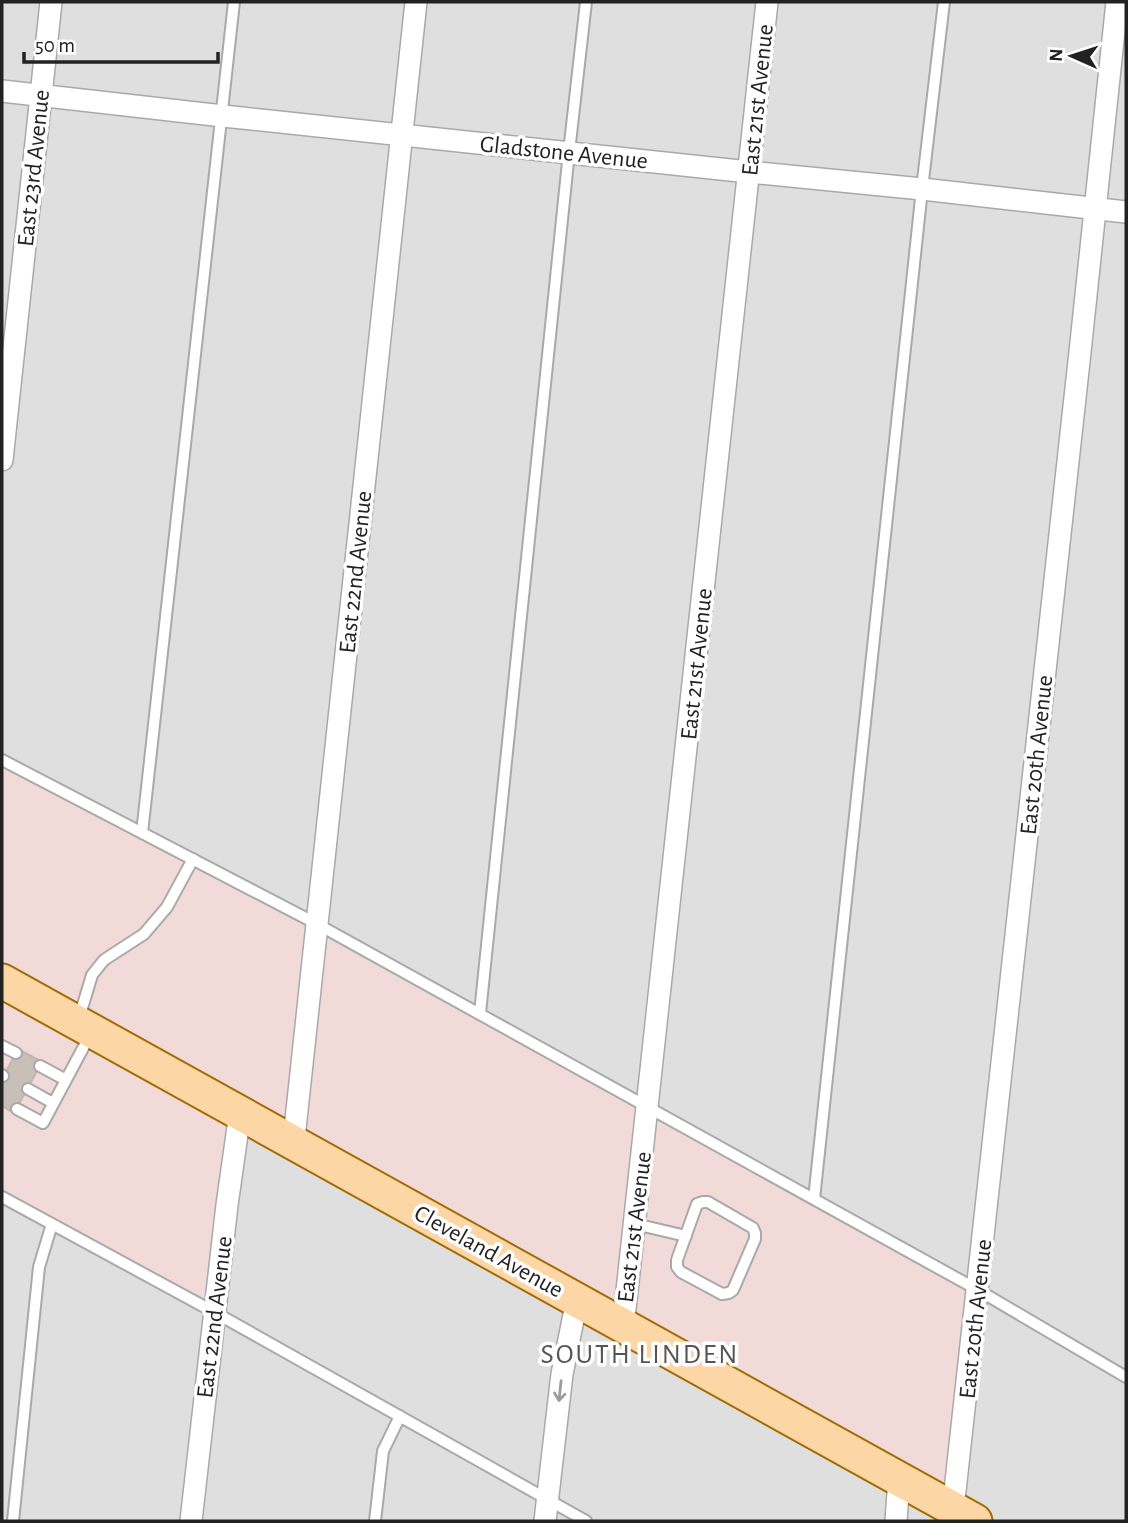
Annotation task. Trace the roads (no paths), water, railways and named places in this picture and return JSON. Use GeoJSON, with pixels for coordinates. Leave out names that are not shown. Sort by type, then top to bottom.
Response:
{"type":"FeatureCollection","features":[{"type":"Feature","properties":{"kind":"main road","name":"Cleveland Avenue"},"geometry":{"type":"LineString","coordinates":[[5,986],[240,1113],[964,1515]]}},
{"type":"Feature","properties":{"kind":"street","name":"East 23rd Avenue"},"geometry":{"type":"LineString","coordinates":[[2,460],[51,2]]}},
{"type":"Feature","properties":{"kind":"street","name":"East 22nd Avenue"},"geometry":{"type":"LineString","coordinates":[[290,1141],[295,1129],[416,2]]}},
{"type":"Feature","properties":{"kind":"street","name":"East 21st Avenue"},"geometry":{"type":"LineString","coordinates":[[622,1325],[767,2]]}},
{"type":"Feature","properties":{"kind":"street","name":"East 20th Avenue"},"geometry":{"type":"LineString","coordinates":[[964,1515],[978,1290],[1117,2]]}},
{"type":"Feature","properties":{"kind":"street","name":"Gladstone Avenue"},"geometry":{"type":"LineString","coordinates":[[2,91],[1126,212]]}},
{"type":"Feature","properties":{"kind":"street","name":"East 22nd Avenue"},"geometry":{"type":"LineString","coordinates":[[191,1521],[240,1113]]}},
{"type":"Feature","properties":{"kind":"street","name":"East 21st Avenue"},"geometry":{"type":"LineString","coordinates":[[547,1511],[562,1374],[577,1300]]}},
{"type":"Feature","properties":{"kind":"street"},"geometry":{"type":"LineString","coordinates":[[895,1521],[899,1479]]}},
{"type":"Feature","properties":{"kind":"lane"},"geometry":{"type":"LineString","coordinates":[[142,833],[234,2]]}},
{"type":"Feature","properties":{"kind":"lane"},"geometry":{"type":"LineString","coordinates":[[480,1013],[586,2]]}},
{"type":"Feature","properties":{"kind":"lane"},"geometry":{"type":"LineString","coordinates":[[814,1199],[944,2]]}},
{"type":"Feature","properties":{"kind":"lane"},"geometry":{"type":"LineString","coordinates":[[2,760],[317,924],[480,1013],[978,1290],[1126,1377]]}},
{"type":"Feature","properties":{"kind":"lane"},"geometry":{"type":"LineString","coordinates":[[17,1109],[43,1123],[66,1080],[84,1027],[92,975],[104,960],[144,934],[167,907],[193,859]]}},
{"type":"Feature","properties":{"kind":"lane"},"geometry":{"type":"LineString","coordinates":[[2,1046],[16,1053]]}},
{"type":"Feature","properties":{"kind":"lane"},"geometry":{"type":"LineString","coordinates":[[40,1066],[66,1080]]}},
{"type":"Feature","properties":{"kind":"lane"},"geometry":{"type":"LineString","coordinates":[[27,1089],[53,1103]]}},
{"type":"Feature","properties":{"kind":"lane"},"geometry":{"type":"LineString","coordinates":[[2,1197],[400,1416],[547,1511],[586,1521]]}},
{"type":"Feature","properties":{"kind":"lane"},"geometry":{"type":"LineString","coordinates":[[703,1202],[708,1202],[753,1227],[755,1239],[733,1290],[723,1294],[681,1272],[677,1267],[677,1260],[685,1236],[697,1204],[703,1202]]}},
{"type":"Feature","properties":{"kind":"lane"},"geometry":{"type":"LineString","coordinates":[[13,1521],[39,1268],[52,1224]]}},
{"type":"Feature","properties":{"kind":"lane"},"geometry":{"type":"LineString","coordinates":[[635,1224],[685,1236]]}},
{"type":"Feature","properties":{"kind":"lane"},"geometry":{"type":"LineString","coordinates":[[375,1521],[383,1451],[400,1416]]}},
{"type":"Feature","properties":{"kind":"district","name":"SOUTH LINDEN"},"geometry":{"type":"Point","coordinates":[640,1353]}}]}
